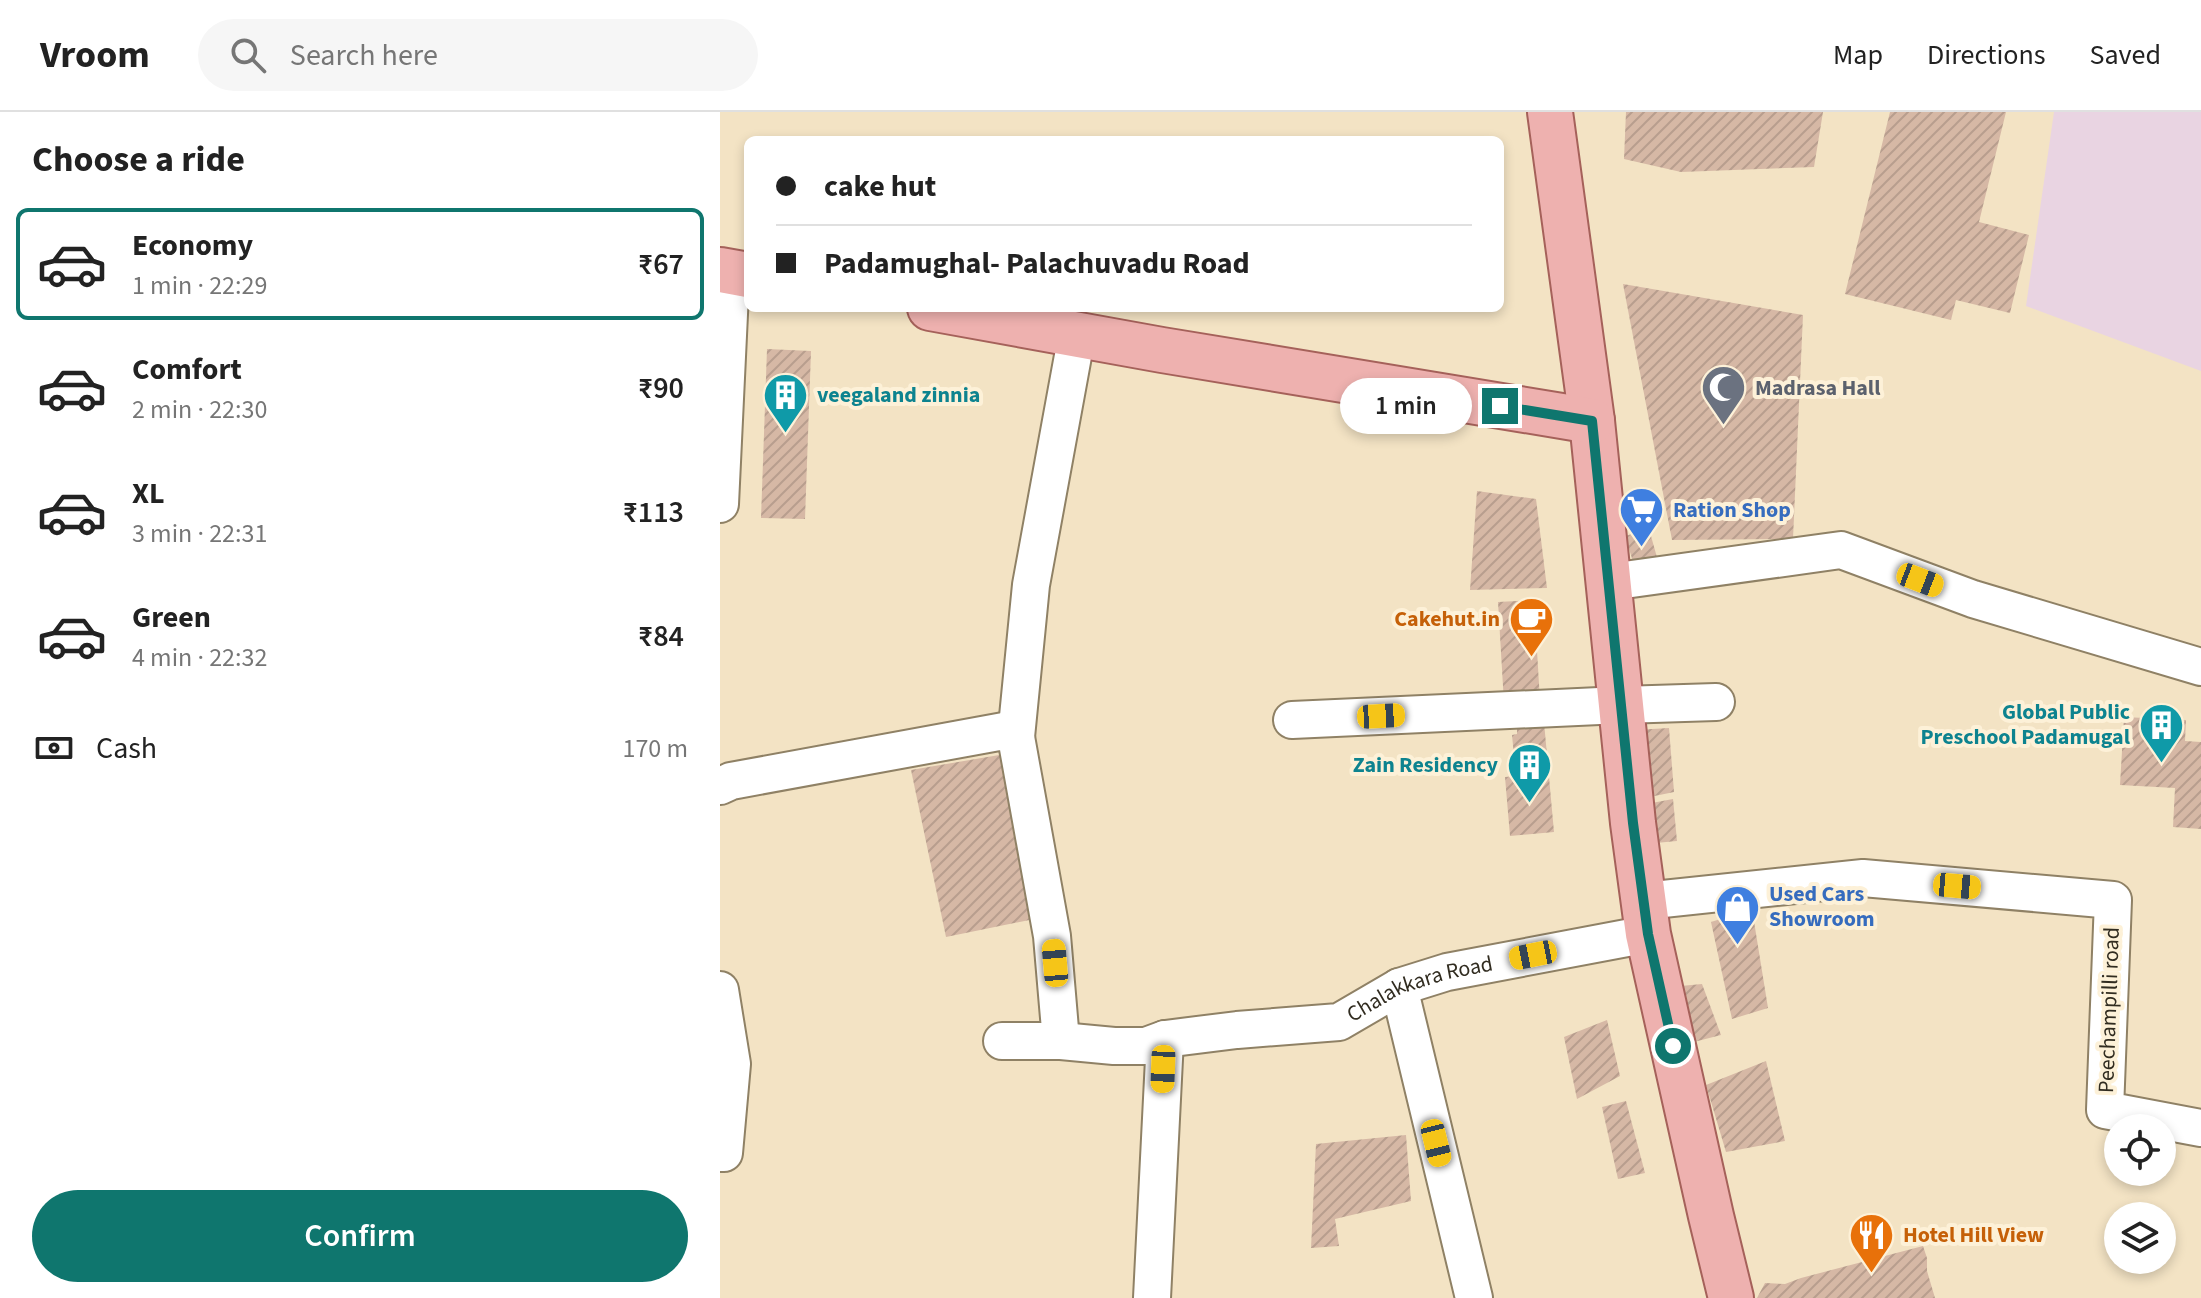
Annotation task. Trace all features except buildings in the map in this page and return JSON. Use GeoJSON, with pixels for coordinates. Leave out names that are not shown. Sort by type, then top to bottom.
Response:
{"type":"FeatureCollection","features":[{"type":"Feature","properties":{"kind":"main road"},"geometry":{"type":"LineString","coordinates":[[1550,112],[1592,421],[1633,823],[1646,917],[1731,1298]]}},
{"type":"Feature","properties":{"kind":"main road"},"geometry":{"type":"LineString","coordinates":[[953,312],[1592,421]]}},
{"type":"Feature","properties":{"kind":"street"},"geometry":{"type":"LineString","coordinates":[[720,504],[733,272]]}},
{"type":"Feature","properties":{"kind":"street"},"geometry":{"type":"LineString","coordinates":[[1061,1041],[1052,936],[1016,737],[1031,585],[1077,334]]}},
{"type":"Feature","properties":{"kind":"street"},"geometry":{"type":"LineString","coordinates":[[1610,582],[1841,550],[1973,599],[2201,667]]}},
{"type":"Feature","properties":{"kind":"street"},"geometry":{"type":"LineString","coordinates":[[1292,720],[1716,702]]}},
{"type":"Feature","properties":{"kind":"street"},"geometry":{"type":"LineString","coordinates":[[720,786],[731,781],[1004,731],[1016,737]]}},
{"type":"Feature","properties":{"kind":"street","name":"Peechampilli road"},"geometry":{"type":"LineString","coordinates":[[1646,917],[1863,878],[2113,900],[2105,1110],[2201,1128]]}},
{"type":"Feature","properties":{"kind":"street","name":"Chalakkara Road"},"geometry":{"type":"LineString","coordinates":[[1002,1041],[1146,1046],[1165,1039],[1272,1026],[1339,1022],[1399,987],[1646,917]]}},
{"type":"Feature","properties":{"kind":"street"},"geometry":{"type":"LineString","coordinates":[[1399,987],[1474,1298]]}},
{"type":"Feature","properties":{"kind":"street"},"geometry":{"type":"LineString","coordinates":[[720,990],[732,1064],[724,1153],[720,1153]]}},
{"type":"Feature","properties":{"kind":"street"},"geometry":{"type":"LineString","coordinates":[[1152,1298],[1165,1039]]}},
{"type":"Feature","properties":{"kind":"shaded area"},"geometry":{"type":"Polygon","coordinates":[[[2054,112],[2201,112],[2201,371],[2026,306],[2054,112]]]}},
{"type":"Feature","properties":{"kind":"place","name":"Madrasa Hall"},"geometry":{"type":"Point","coordinates":[1724,427]}},
{"type":"Feature","properties":{"kind":"place","name":"veegaland zinnia"},"geometry":{"type":"Point","coordinates":[786,434]}},
{"type":"Feature","properties":{"kind":"place","name":"Ration Shop"},"geometry":{"type":"Point","coordinates":[1642,549]}},
{"type":"Feature","properties":{"kind":"place","name":"Cakehut.in"},"geometry":{"type":"Point","coordinates":[1531,658]}},
{"type":"Feature","properties":{"kind":"place","name":"Global Public Preschool Padamugal"},"geometry":{"type":"Point","coordinates":[2161,764]}},
{"type":"Feature","properties":{"kind":"place","name":"Zain Residency"},"geometry":{"type":"Point","coordinates":[1529,804]}},
{"type":"Feature","properties":{"kind":"place","name":"Used Cars Showroom"},"geometry":{"type":"Point","coordinates":[1738,946]}},
{"type":"Feature","properties":{"kind":"place","name":"Hotel Hill View"},"geometry":{"type":"Point","coordinates":[1872,1274]}},
{"type":"Feature","properties":{"kind":"route"},"geometry":{"type":"LineString","coordinates":[[1500,406],[1592,421],[1633,823],[1648,934],[1673,1046]]}}]}
